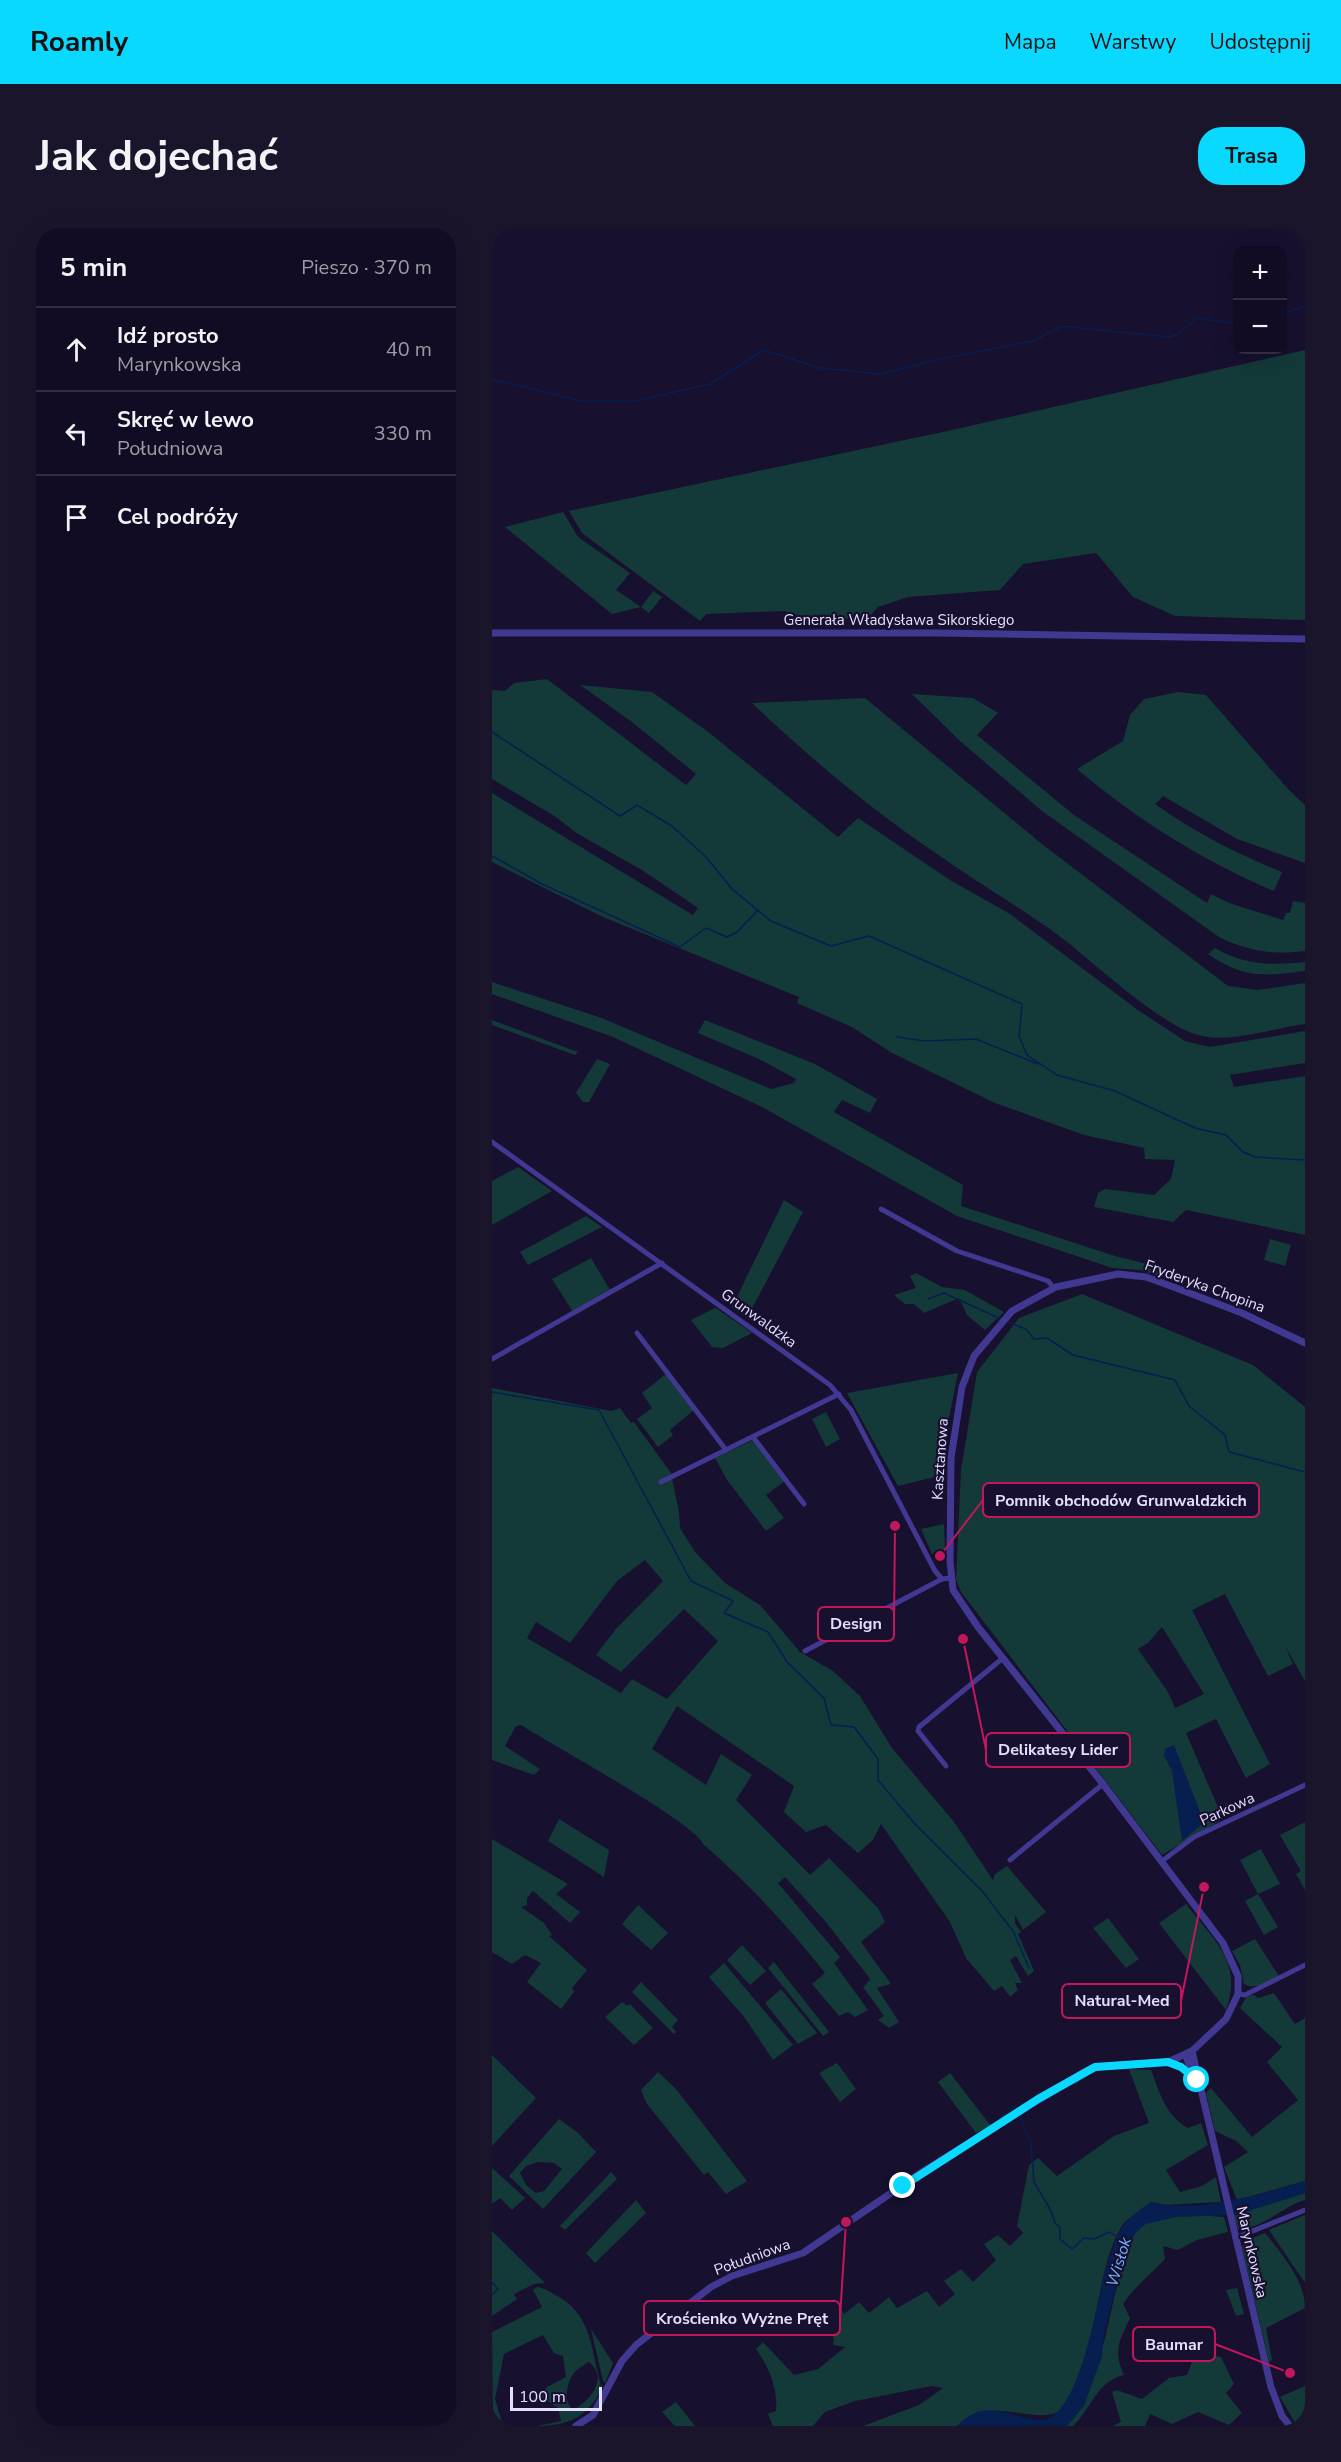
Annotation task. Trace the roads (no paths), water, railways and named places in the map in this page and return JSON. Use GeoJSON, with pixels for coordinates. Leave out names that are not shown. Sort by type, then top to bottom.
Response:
{"type":"FeatureCollection","features":[{"type":"Feature","properties":{"kind":"street","name":"Generała Władysława Sikorskiego"},"geometry":{"type":"LineString","coordinates":[[492,633],[939,633],[1305,639]]}},
{"type":"Feature","properties":{"kind":"street","name":"Grunwaldzka"},"geometry":{"type":"LineString","coordinates":[[492,1142],[815,1373],[839,1394],[870,1445],[935,1571],[946,1579]]}},
{"type":"Feature","properties":{"kind":"street"},"geometry":{"type":"LineString","coordinates":[[881,1209],[957,1251],[1048,1281],[1055,1288]]}},
{"type":"Feature","properties":{"kind":"street"},"geometry":{"type":"LineString","coordinates":[[492,1359],[662,1263]]}},
{"type":"Feature","properties":{"kind":"street","name":"Fryderyka Chopina"},"geometry":{"type":"LineString","coordinates":[[1055,1288],[1118,1274],[1146,1277],[1242,1313],[1305,1343]]}},
{"type":"Feature","properties":{"kind":"street","name":"Kasztanowa"},"geometry":{"type":"LineString","coordinates":[[1055,1288],[1023,1303],[1002,1320],[967,1369],[954,1428],[946,1579],[960,1603],[1103,1784],[1233,1959],[1238,1976],[1238,1994]]}},
{"type":"Feature","properties":{"kind":"street"},"geometry":{"type":"LineString","coordinates":[[638,1333],[726,1450]]}},
{"type":"Feature","properties":{"kind":"street"},"geometry":{"type":"LineString","coordinates":[[661,1482],[839,1394]]}},
{"type":"Feature","properties":{"kind":"street"},"geometry":{"type":"LineString","coordinates":[[753,1437],[804,1504]]}},
{"type":"Feature","properties":{"kind":"street"},"geometry":{"type":"LineString","coordinates":[[805,1651],[946,1579]]}},
{"type":"Feature","properties":{"kind":"street"},"geometry":{"type":"LineString","coordinates":[[946,1766],[918,1731],[919,1727],[1003,1658]]}},
{"type":"Feature","properties":{"kind":"street"},"geometry":{"type":"LineString","coordinates":[[1010,1860],[1103,1784]]}},
{"type":"Feature","properties":{"kind":"street","name":"Parkowa"},"geometry":{"type":"LineString","coordinates":[[1162,1861],[1194,1837],[1305,1785]]}},
{"type":"Feature","properties":{"kind":"street"},"geometry":{"type":"LineString","coordinates":[[1238,1994],[1245,1995],[1305,1965]]}},
{"type":"Feature","properties":{"kind":"street","name":"Południowa"},"geometry":{"type":"LineString","coordinates":[[576,2426],[593,2415],[622,2361],[636,2345],[711,2287],[732,2276],[803,2253],[922,2172],[1084,2072],[1095,2067],[1168,2062],[1190,2052],[1207,2039],[1226,2019],[1238,1994]]}},
{"type":"Feature","properties":{"kind":"street","name":"Marynkowska"},"geometry":{"type":"LineString","coordinates":[[1190,2052],[1194,2077],[1271,2387],[1282,2416],[1290,2426]]}},
{"type":"Feature","properties":{"kind":"street"},"geometry":{"type":"LineString","coordinates":[[1168,2062],[1194,2077]]}},
{"type":"Feature","properties":{"kind":"street"},"geometry":{"type":"LineString","coordinates":[[1235,2238],[1305,2210]]}},
{"type":"Feature","properties":{"kind":"water"},"geometry":{"type":"Polygon","coordinates":[[[1174,1745],[1202,1817],[1201,1825],[1182,1841],[1172,1771],[1164,1756],[1165,1749],[1174,1745]]]}},
{"type":"Feature","properties":{"kind":"water","name":"Wisłok"},"geometry":{"type":"Polygon","coordinates":[[[1305,2181],[1305,2193],[1236,2215],[1176,2217],[1145,2224],[1133,2236],[1124,2256],[1104,2333],[1102,2356],[1084,2406],[1067,2426],[957,2426],[969,2416],[981,2411],[992,2410],[1037,2420],[1048,2419],[1060,2409],[1079,2374],[1105,2271],[1117,2236],[1127,2221],[1146,2205],[1151,2202],[1189,2206],[1229,2201],[1305,2181]]]}},
{"type":"Feature","properties":{"kind":"waterway"},"geometry":{"type":"LineString","coordinates":[[1287,312],[1305,306]]}},
{"type":"Feature","properties":{"kind":"waterway"},"geometry":{"type":"LineString","coordinates":[[492,379],[582,401],[636,401],[710,384],[764,350],[820,368],[881,374],[935,360],[1033,341],[1062,326],[1168,337],[1177,335],[1197,318],[1233,323]]}},
{"type":"Feature","properties":{"kind":"waterway"},"geometry":{"type":"LineString","coordinates":[[492,732],[620,816],[637,805],[672,826],[706,857],[733,890],[771,921],[831,946],[869,936],[1022,1004],[1019,1036],[1027,1055],[1057,1075],[1115,1091],[1195,1128],[1226,1135],[1243,1152],[1255,1157],[1305,1160]]}},
{"type":"Feature","properties":{"kind":"waterway"},"geometry":{"type":"LineString","coordinates":[[492,856],[542,884],[680,947],[706,928],[727,937],[737,932],[757,911]]}},
{"type":"Feature","properties":{"kind":"waterway"},"geometry":{"type":"LineString","coordinates":[[897,1037],[925,1041],[976,1039],[1038,1064]]}},
{"type":"Feature","properties":{"kind":"waterway"},"geometry":{"type":"LineString","coordinates":[[928,1299],[944,1293],[1001,1319]]}},
{"type":"Feature","properties":{"kind":"waterway"},"geometry":{"type":"LineString","coordinates":[[1008,1322],[1026,1329],[1034,1339],[1047,1338],[1073,1355],[1175,1380],[1189,1406],[1225,1435],[1229,1452],[1305,1472]]}},
{"type":"Feature","properties":{"kind":"waterway"},"geometry":{"type":"LineString","coordinates":[[492,1392],[599,1410],[691,1581],[733,1601],[724,1613],[768,1632],[787,1662],[824,1698],[831,1725],[854,1727],[878,1759],[878,1780],[914,1823],[982,1891],[1013,1931],[1029,1968]]}},
{"type":"Feature","properties":{"kind":"waterway"},"geometry":{"type":"LineString","coordinates":[[997,2121],[1016,2106]]}},
{"type":"Feature","properties":{"kind":"waterway","name":"Wisłok"},"geometry":{"type":"LineString","coordinates":[[1020,2117],[1031,2143],[1034,2182],[1051,2211],[1055,2223],[1060,2227],[1060,2239],[1072,2249],[1084,2238],[1094,2239],[1110,2232],[1117,2237]]}},
{"type":"Feature","properties":{"kind":"waterway"},"geometry":{"type":"LineString","coordinates":[[492,2282],[498,2289],[492,2295]]}},
{"type":"Feature","properties":{"kind":"place","name":"Design"},"geometry":{"type":"Point","coordinates":[895,1526]}},
{"type":"Feature","properties":{"kind":"place","name":"Pomnik obchodów Grunwaldzkich"},"geometry":{"type":"Point","coordinates":[940,1556]}},
{"type":"Feature","properties":{"kind":"place","name":"Delikatesy Lider"},"geometry":{"type":"Point","coordinates":[963,1639]}},
{"type":"Feature","properties":{"kind":"place","name":"Natural-Med"},"geometry":{"type":"Point","coordinates":[1204,1887]}},
{"type":"Feature","properties":{"kind":"place","name":"Krościenko Wyżne Pręt"},"geometry":{"type":"Point","coordinates":[846,2222]}},
{"type":"Feature","properties":{"kind":"place","name":"Baumar"},"geometry":{"type":"Point","coordinates":[1290,2373]}}]}
